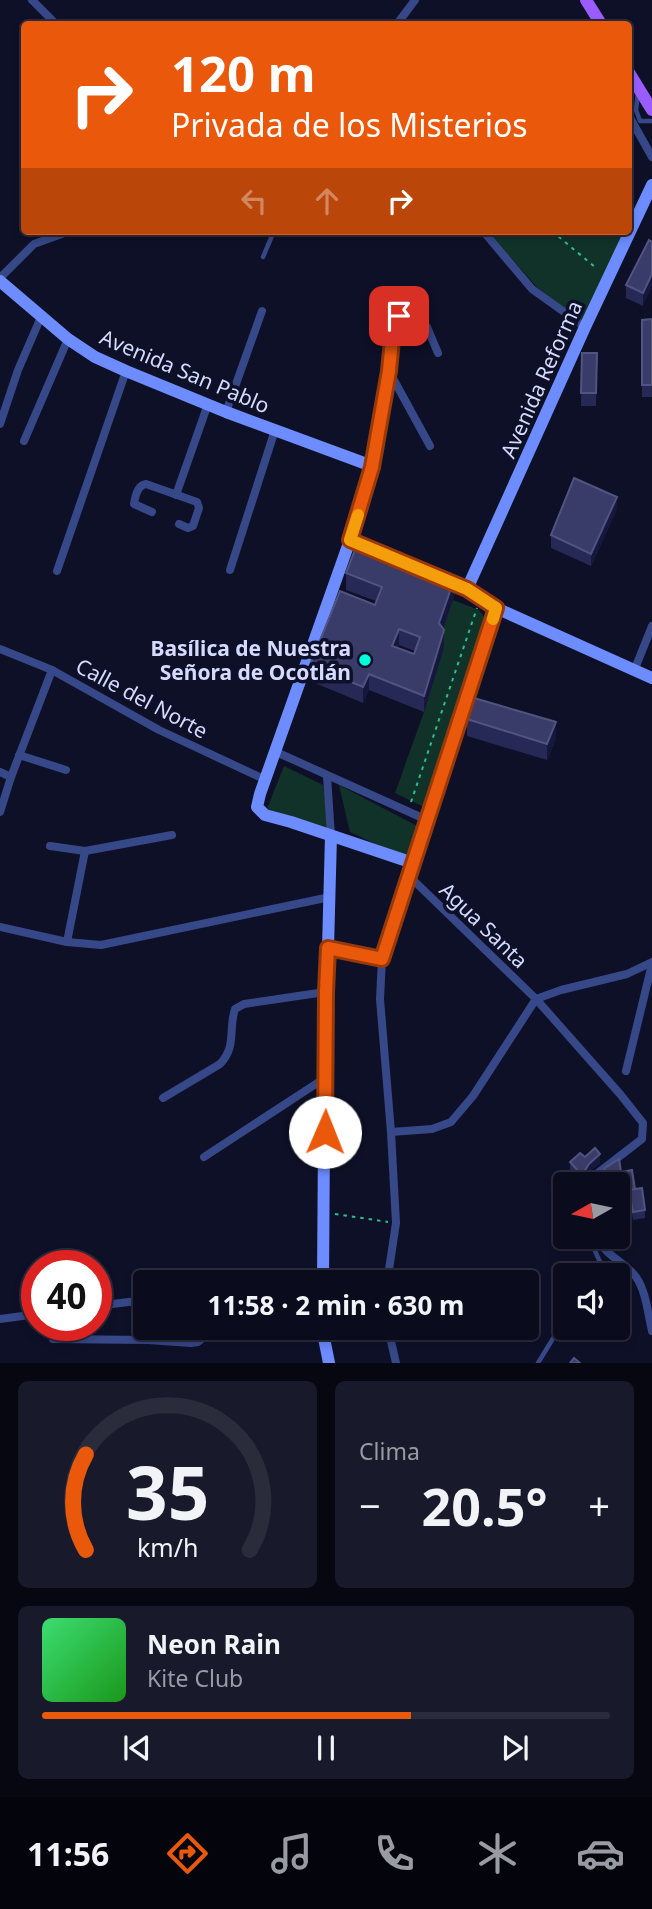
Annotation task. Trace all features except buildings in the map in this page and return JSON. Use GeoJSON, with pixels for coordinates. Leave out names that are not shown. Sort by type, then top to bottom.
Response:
{"type":"FeatureCollection","features":[{"type":"Feature","properties":{"kind":"main road"},"geometry":{"type":"LineString","coordinates":[[586,0],[599,21]]}},
{"type":"Feature","properties":{"kind":"main road"},"geometry":{"type":"LineString","coordinates":[[632,77],[652,110]]}},
{"type":"Feature","properties":{"kind":"street"},"geometry":{"type":"LineString","coordinates":[[32,0],[53,21]]}},
{"type":"Feature","properties":{"kind":"street"},"geometry":{"type":"LineString","coordinates":[[399,21],[415,0]]}},
{"type":"Feature","properties":{"kind":"street"},"geometry":{"type":"LineString","coordinates":[[632,121],[652,157]]}},
{"type":"Feature","properties":{"kind":"street","name":"Avenida Reforma"},"geometry":{"type":"LineString","coordinates":[[632,227],[652,185]]}},
{"type":"Feature","properties":{"kind":"street"},"geometry":{"type":"LineString","coordinates":[[1,285],[34,244],[59,235]]}},
{"type":"Feature","properties":{"kind":"street"},"geometry":{"type":"LineString","coordinates":[[486,235],[533,289],[585,327]]}},
{"type":"Feature","properties":{"kind":"street","name":"Avenida Reforma"},"geometry":{"type":"LineString","coordinates":[[467,589],[628,235]]}},
{"type":"Feature","properties":{"kind":"street","name":"Avenida San Pablo"},"geometry":{"type":"LineString","coordinates":[[1,285],[68,339],[94,356],[226,412],[372,467]]}},
{"type":"Feature","properties":{"kind":"street"},"geometry":{"type":"LineString","coordinates":[[226,412],[262,311]]}},
{"type":"Feature","properties":{"kind":"street"},"geometry":{"type":"LineString","coordinates":[[410,869],[331,836],[265,815],[257,807],[274,751],[356,543],[389,371],[393,329],[399,316],[415,314],[427,327],[438,353]]}},
{"type":"Feature","properties":{"kind":"street"},"geometry":{"type":"LineString","coordinates":[[0,424],[18,370],[41,317]]}},
{"type":"Feature","properties":{"kind":"street"},"geometry":{"type":"LineString","coordinates":[[24,441],[68,339]]}},
{"type":"Feature","properties":{"kind":"street"},"geometry":{"type":"LineString","coordinates":[[57,571],[126,371]]}},
{"type":"Feature","properties":{"kind":"street"},"geometry":{"type":"LineString","coordinates":[[389,371],[430,446]]}},
{"type":"Feature","properties":{"kind":"street"},"geometry":{"type":"LineString","coordinates":[[176,495],[208,404]]}},
{"type":"Feature","properties":{"kind":"street"},"geometry":{"type":"LineString","coordinates":[[230,570],[275,430]]}},
{"type":"Feature","properties":{"kind":"street"},"geometry":{"type":"LineString","coordinates":[[152,512],[134,505],[142,485],[146,484],[197,502],[199,505],[192,527],[179,524]]}},
{"type":"Feature","properties":{"kind":"street"},"geometry":{"type":"LineString","coordinates":[[432,575],[467,589],[496,608],[652,678]]}},
{"type":"Feature","properties":{"kind":"street"},"geometry":{"type":"LineString","coordinates":[[389,1270],[396,1223],[380,999],[382,959],[496,608]]}},
{"type":"Feature","properties":{"kind":"street"},"geometry":{"type":"LineString","coordinates":[[634,671],[652,626]]}},
{"type":"Feature","properties":{"kind":"street","name":"Calle del Norte"},"geometry":{"type":"LineString","coordinates":[[0,649],[52,670],[159,730],[266,780]]}},
{"type":"Feature","properties":{"kind":"street"},"geometry":{"type":"LineString","coordinates":[[0,812],[10,777],[52,670]]}},
{"type":"Feature","properties":{"kind":"street"},"geometry":{"type":"LineString","coordinates":[[274,751],[427,820]]}},
{"type":"Feature","properties":{"kind":"street"},"geometry":{"type":"LineString","coordinates":[[19,755],[66,770]]}},
{"type":"Feature","properties":{"kind":"street"},"geometry":{"type":"LineString","coordinates":[[0,772],[10,777]]}},
{"type":"Feature","properties":{"kind":"street"},"geometry":{"type":"LineString","coordinates":[[323,1270],[326,992],[331,836],[327,776]]}},
{"type":"Feature","properties":{"kind":"street"},"geometry":{"type":"LineString","coordinates":[[50,846],[85,851],[172,835]]}},
{"type":"Feature","properties":{"kind":"street"},"geometry":{"type":"LineString","coordinates":[[67,942],[85,851]]}},
{"type":"Feature","properties":{"kind":"street","name":"Agua Santa"},"geometry":{"type":"LineString","coordinates":[[410,869],[536,999],[643,1123],[642,1139],[599,1172]]}},
{"type":"Feature","properties":{"kind":"street"},"geometry":{"type":"LineString","coordinates":[[0,927],[67,942],[102,945],[330,897]]}},
{"type":"Feature","properties":{"kind":"street"},"geometry":{"type":"LineString","coordinates":[[328,948],[382,959]]}},
{"type":"Feature","properties":{"kind":"street"},"geometry":{"type":"LineString","coordinates":[[391,1132],[432,1129],[451,1122],[473,1096],[536,999],[627,974],[652,963]]}},
{"type":"Feature","properties":{"kind":"street"},"geometry":{"type":"LineString","coordinates":[[626,1071],[652,963]]}},
{"type":"Feature","properties":{"kind":"street"},"geometry":{"type":"LineString","coordinates":[[163,1098],[220,1064],[228,1056],[235,1009],[244,1004],[326,992]]}},
{"type":"Feature","properties":{"kind":"street"},"geometry":{"type":"LineString","coordinates":[[204,1157],[325,1078]]}},
{"type":"Feature","properties":{"kind":"street"},"geometry":{"type":"LineString","coordinates":[[605,1250],[635,1276],[643,1291],[652,1331]]}},
{"type":"Feature","properties":{"kind":"street"},"geometry":{"type":"LineString","coordinates":[[112,1304],[133,1301]]}},
{"type":"Feature","properties":{"kind":"street"},"geometry":{"type":"LineString","coordinates":[[0,1319],[21,1316]]}},
{"type":"Feature","properties":{"kind":"street"},"geometry":{"type":"LineString","coordinates":[[112,1340],[133,1340]]}},
{"type":"Feature","properties":{"kind":"street"},"geometry":{"type":"LineString","coordinates":[[148,1340],[191,1343],[200,1340]]}},
{"type":"Feature","properties":{"kind":"street"},"geometry":{"type":"LineString","coordinates":[[325,1340],[330,1363]]}},
{"type":"Feature","properties":{"kind":"street"},"geometry":{"type":"LineString","coordinates":[[390,1340],[396,1363]]}},
{"type":"Feature","properties":{"kind":"lane"},"geometry":{"type":"LineString","coordinates":[[638,87],[636,110],[640,121],[652,121]]}},
{"type":"Feature","properties":{"kind":"lane"},"geometry":{"type":"LineString","coordinates":[[263,257],[272,235]]}},
{"type":"Feature","properties":{"kind":"lane"},"geometry":{"type":"LineString","coordinates":[[538,1363],[553,1337]]}},
{"type":"Feature","properties":{"kind":"path"},"geometry":{"type":"LineString","coordinates":[[557,235],[596,268]]}},
{"type":"Feature","properties":{"kind":"path"},"geometry":{"type":"LineString","coordinates":[[407,813],[481,598]]}},
{"type":"Feature","properties":{"kind":"path"},"geometry":{"type":"LineString","coordinates":[[324,1213],[396,1223]]}},
{"type":"Feature","properties":{"kind":"green space"},"geometry":{"type":"Polygon","coordinates":[[[491,235],[623,235],[582,322],[537,287],[491,235]]]}},
{"type":"Feature","properties":{"kind":"green space"},"geometry":{"type":"Polygon","coordinates":[[[453,600],[479,610],[488,622],[428,809],[395,793],[444,647],[439,640],[453,600]]]}},
{"type":"Feature","properties":{"kind":"green space"},"geometry":{"type":"Polygon","coordinates":[[[284,766],[323,785],[328,825],[325,831],[267,809],[284,766]]]}},
{"type":"Feature","properties":{"kind":"green space"},"geometry":{"type":"Polygon","coordinates":[[[339,785],[421,828],[412,861],[350,832],[339,785]]]}},
{"type":"Feature","properties":{"kind":"slow traffic"},"geometry":{"type":"LineString","coordinates":[[358,515],[350,540],[467,589],[496,608],[493,619]]}},
{"type":"Feature","properties":{"kind":"place","name":"Basílica de Nuestra Señora de Ocotlán"},"geometry":{"type":"Point","coordinates":[365,660]}},
{"type":"Feature","properties":{"kind":"route"},"geometry":{"type":"LineString","coordinates":[[325,1132],[328,948],[382,959],[496,608],[467,589],[350,540],[372,467],[389,371],[393,329],[399,316]]}}]}
